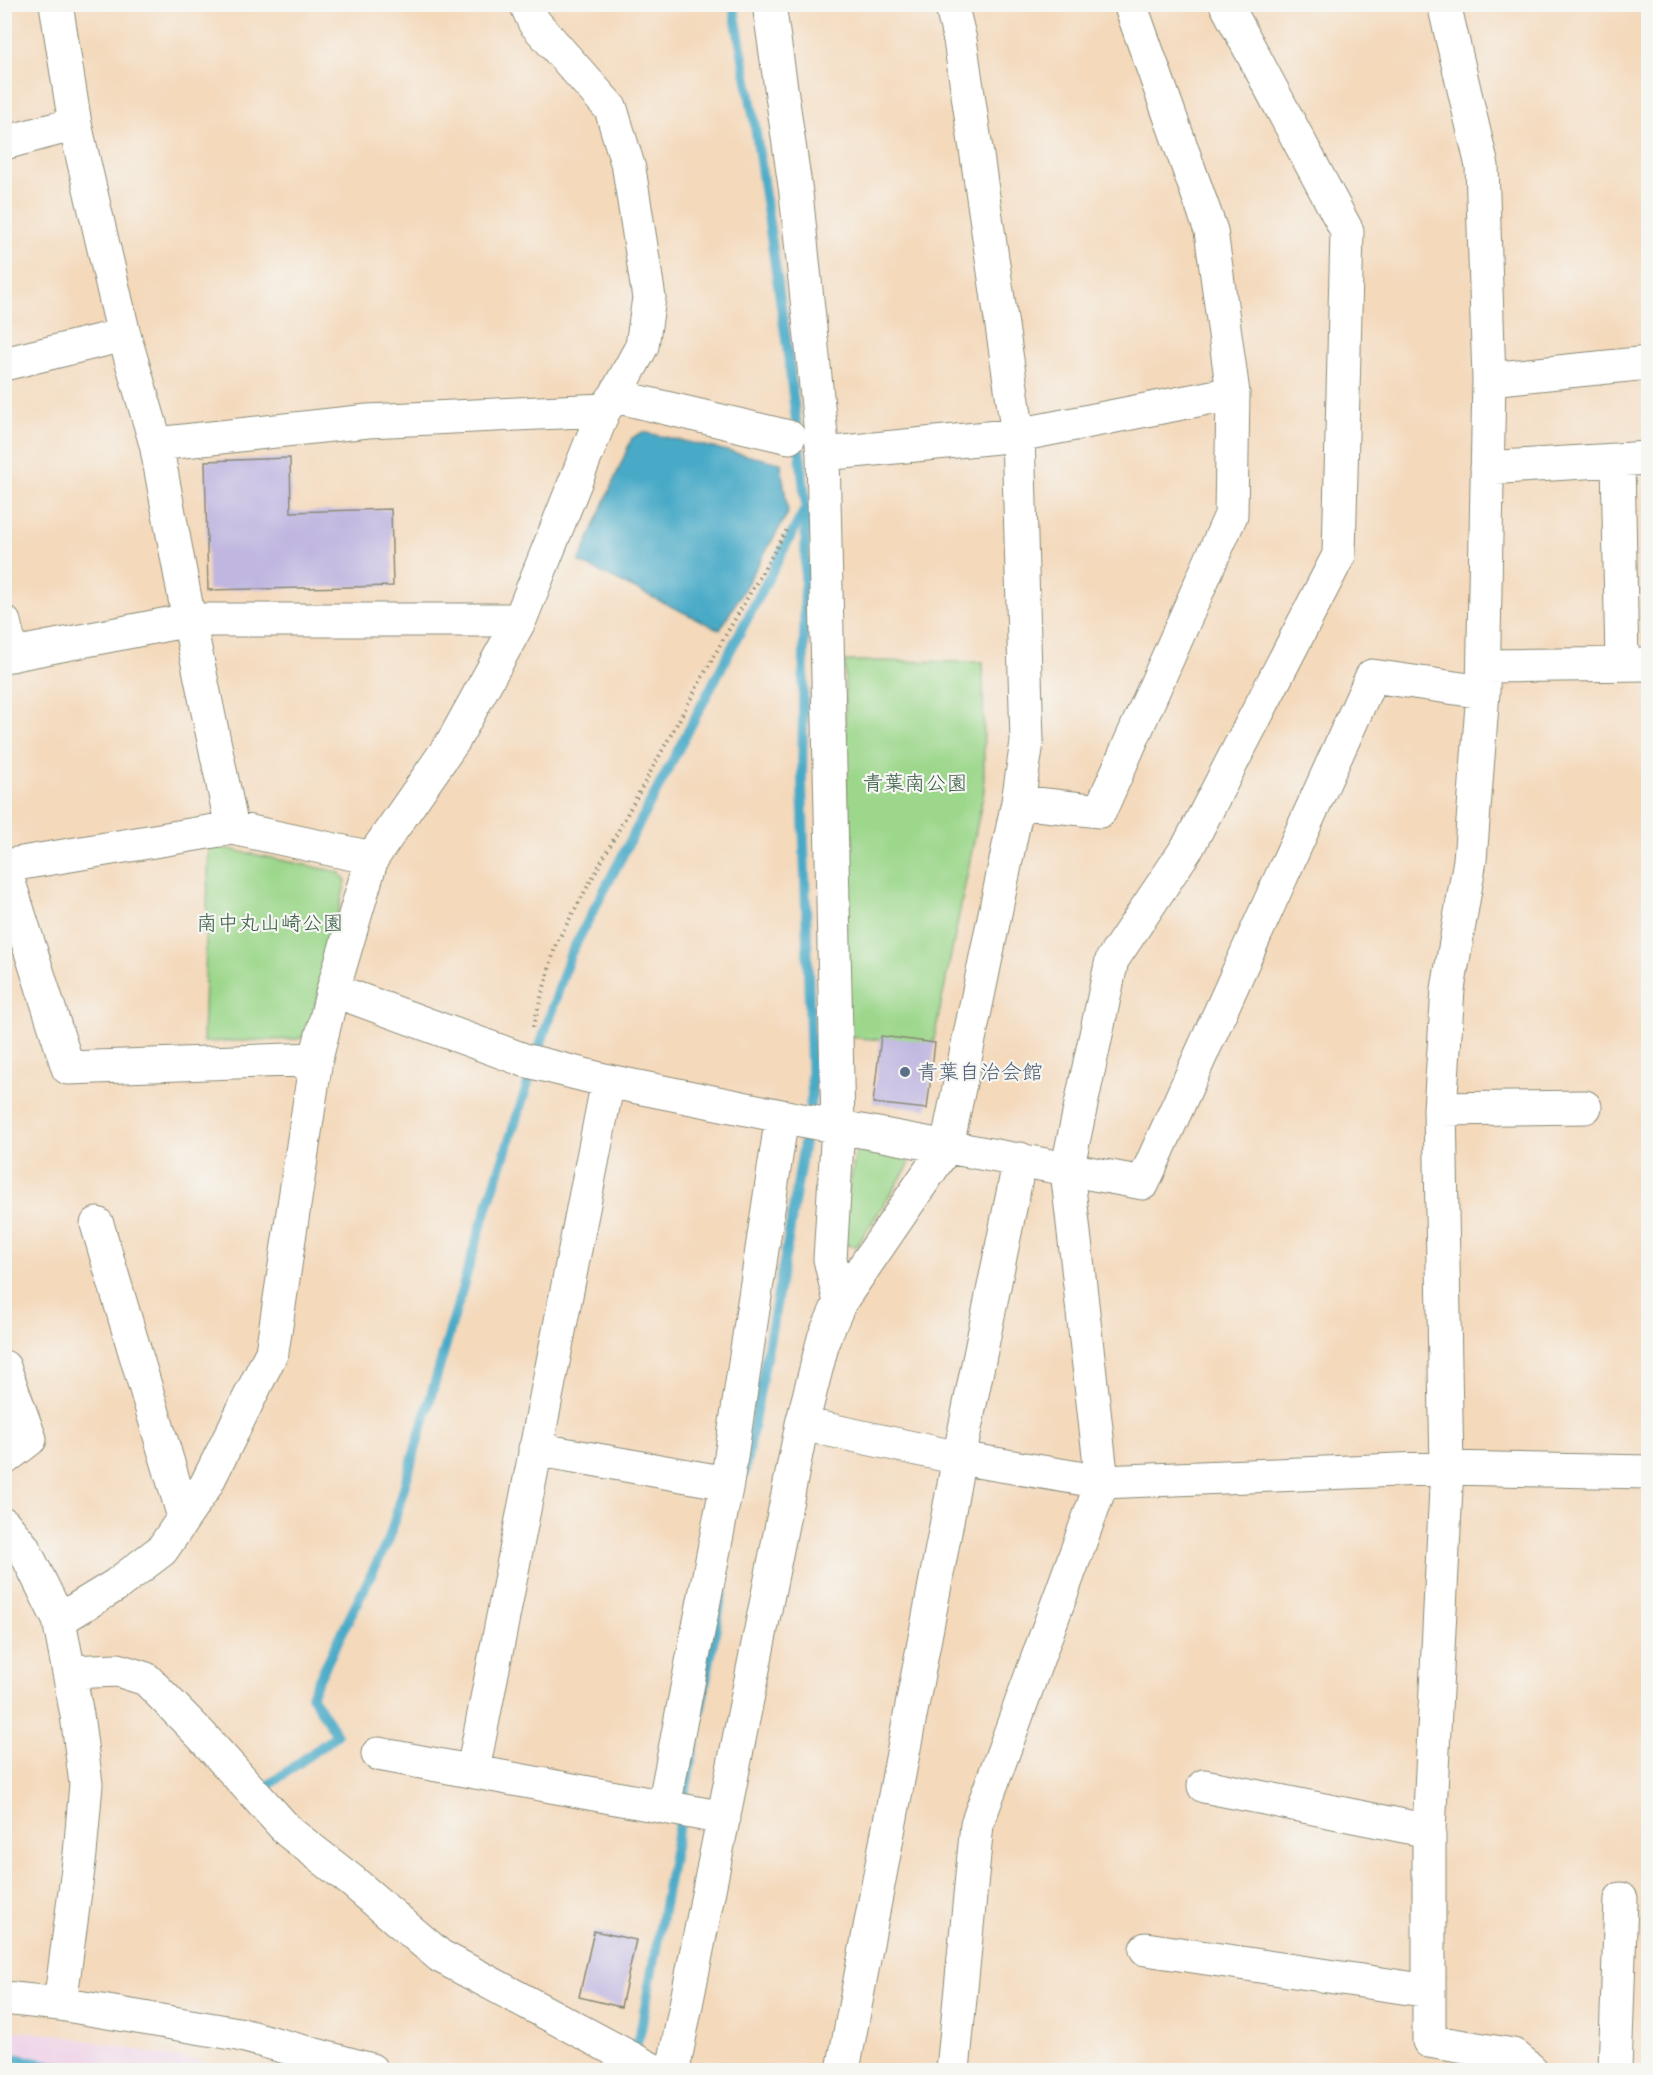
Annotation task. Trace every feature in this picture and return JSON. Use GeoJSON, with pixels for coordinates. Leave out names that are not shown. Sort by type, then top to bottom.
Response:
{"type":"FeatureCollection","features":[{"type":"Feature","properties":{"kind":"street"},"geometry":{"type":"LineString","coordinates":[[56,4],[75,124],[124,335],[156,444],[232,828]]}},
{"type":"Feature","properties":{"kind":"street"},"geometry":{"type":"LineString","coordinates":[[59,1620],[116,1585],[162,1550],[206,1485],[272,1352],[316,1059],[333,990],[372,858],[454,740],[520,620],[609,403],[642,346],[650,298],[629,169],[611,109],[534,22],[526,4]]}},
{"type":"Feature","properties":{"kind":"street"},"geometry":{"type":"LineString","coordinates":[[769,4],[796,193],[824,454],[810,1121],[830,1259],[840,1302]]}},
{"type":"Feature","properties":{"kind":"street"},"geometry":{"type":"LineString","coordinates":[[693,1812],[824,1338],[840,1302],[947,1146],[1018,802],[1027,742],[1018,435],[960,40],[951,4]]}},
{"type":"Feature","properties":{"kind":"street"},"geometry":{"type":"LineString","coordinates":[[1018,802],[1100,811],[1231,515],[1233,393],[1211,231],[1130,4]]}},
{"type":"Feature","properties":{"kind":"street"},"geometry":{"type":"LineString","coordinates":[[953,2070],[977,1824],[1102,1482],[1067,1170],[1112,960],[1189,845],[1339,555],[1347,231],[1226,4]]}},
{"type":"Feature","properties":{"kind":"street"},"geometry":{"type":"LineString","coordinates":[[1444,4],[1482,166],[1489,379],[1483,679],[1470,860],[1448,989],[1440,1109],[1447,1468],[1429,1831],[1429,2041],[1513,2055],[1531,2070]]}},
{"type":"Feature","properties":{"kind":"street"},"geometry":{"type":"LineString","coordinates":[[4,143],[75,124]]}},
{"type":"Feature","properties":{"kind":"street"},"geometry":{"type":"LineString","coordinates":[[4,364],[124,335]]}},
{"type":"Feature","properties":{"kind":"street"},"geometry":{"type":"LineString","coordinates":[[1489,379],[1648,363]]}},
{"type":"Feature","properties":{"kind":"street"},"geometry":{"type":"LineString","coordinates":[[824,454],[1018,435],[1233,393]]}},
{"type":"Feature","properties":{"kind":"street"},"geometry":{"type":"LineString","coordinates":[[156,444],[368,421],[609,403],[789,438]]}},
{"type":"Feature","properties":{"kind":"street"},"geometry":{"type":"LineString","coordinates":[[333,990],[524,1060],[608,1081],[1143,1183],[1372,676],[1483,679],[1635,664],[1633,459],[1487,468]]}},
{"type":"Feature","properties":{"kind":"street"},"geometry":{"type":"LineString","coordinates":[[4,622],[8,656],[189,620],[520,620]]}},
{"type":"Feature","properties":{"kind":"street"},"geometry":{"type":"LineString","coordinates":[[316,1059],[68,1068],[4,866],[232,828],[372,858]]}},
{"type":"Feature","properties":{"kind":"street"},"geometry":{"type":"LineString","coordinates":[[473,1770],[608,1081]]}},
{"type":"Feature","properties":{"kind":"street"},"geometry":{"type":"LineString","coordinates":[[1440,1109],[1585,1107]]}},
{"type":"Feature","properties":{"kind":"street"},"geometry":{"type":"LineString","coordinates":[[673,2070],[693,1812],[726,1483],[810,1121]]}},
{"type":"Feature","properties":{"kind":"street"},"geometry":{"type":"LineString","coordinates":[[843,2070],[959,1458],[1020,1159]]}},
{"type":"Feature","properties":{"kind":"street"},"geometry":{"type":"LineString","coordinates":[[96,1224],[184,1517]]}},
{"type":"Feature","properties":{"kind":"street"},"geometry":{"type":"LineString","coordinates":[[4,1367],[30,1438],[4,1459]]}},
{"type":"Feature","properties":{"kind":"street"},"geometry":{"type":"LineString","coordinates":[[802,1424],[959,1458],[1102,1482],[1447,1468],[1648,1472]]}},
{"type":"Feature","properties":{"kind":"street"},"geometry":{"type":"LineString","coordinates":[[535,1449],[726,1483]]}},
{"type":"Feature","properties":{"kind":"street"},"geometry":{"type":"LineString","coordinates":[[4,1524],[23,1547],[59,1620],[70,1672],[86,1784],[80,1854],[60,2004]]}},
{"type":"Feature","properties":{"kind":"street"},"geometry":{"type":"LineString","coordinates":[[70,1672],[118,1670],[146,1680],[201,1735],[289,1832],[352,1881],[440,1956],[653,2070]]}},
{"type":"Feature","properties":{"kind":"street"},"geometry":{"type":"LineString","coordinates":[[378,1754],[693,1812]]}},
{"type":"Feature","properties":{"kind":"street"},"geometry":{"type":"LineString","coordinates":[[1204,1786],[1429,1831]]}},
{"type":"Feature","properties":{"kind":"street"},"geometry":{"type":"LineString","coordinates":[[1615,2070],[1621,1899]]}},
{"type":"Feature","properties":{"kind":"street"},"geometry":{"type":"LineString","coordinates":[[1146,1949],[1429,1991]]}},
{"type":"Feature","properties":{"kind":"street"},"geometry":{"type":"LineString","coordinates":[[4,1998],[60,2004],[238,2034],[371,2070]]}},
{"type":"Feature","properties":{"kind":"path"},"geometry":{"type":"LineString","coordinates":[[524,1060],[556,944],[724,638],[793,519]]}},
{"type":"Feature","properties":{"kind":"shaded area"},"geometry":{"type":"Polygon","coordinates":[[[5,2030],[59,2035],[242,2070],[5,2070],[5,2030]]]}},
{"type":"Feature","properties":{"kind":"green space","name":"青葉南公園"},"geometry":{"type":"Polygon","coordinates":[[[845,661],[983,662],[984,791],[933,1044],[847,1037],[845,661]]]}},
{"type":"Feature","properties":{"kind":"green space","name":"南中丸山崎公園"},"geometry":{"type":"Polygon","coordinates":[[[209,845],[338,872],[346,880],[309,1033],[298,1039],[203,1042],[209,845]]]}},
{"type":"Feature","properties":{"kind":"green space"},"geometry":{"type":"Polygon","coordinates":[[[869,1140],[907,1149],[909,1165],[856,1247],[839,1242],[856,1151],[869,1140]]]}},
{"type":"Feature","properties":{"kind":"water"},"geometry":{"type":"Polygon","coordinates":[[[643,432],[781,463],[788,513],[720,630],[579,562],[632,438],[643,432]]]}},
{"type":"Feature","properties":{"kind":"building"},"geometry":{"type":"Polygon","coordinates":[[[290,458],[291,512],[391,509],[393,586],[208,590],[205,461],[290,458]]]}},
{"type":"Feature","properties":{"kind":"building"},"geometry":{"type":"Polygon","coordinates":[[[881,1036],[935,1043],[927,1109],[873,1103],[881,1036]]]}},
{"type":"Feature","properties":{"kind":"building"},"geometry":{"type":"Polygon","coordinates":[[[594,1931],[636,1940],[621,2007],[579,1997],[594,1931]]]}},
{"type":"Feature","properties":{"kind":"waterway"},"geometry":{"type":"LineString","coordinates":[[733,4],[754,119],[788,354],[806,506],[802,783],[812,1094],[788,1241],[744,1475]]}},
{"type":"Feature","properties":{"kind":"waterway"},"geometry":{"type":"LineString","coordinates":[[262,1790],[337,1735],[311,1695],[389,1539],[478,1235],[570,955],[805,509]]}},
{"type":"Feature","properties":{"kind":"waterway"},"geometry":{"type":"LineString","coordinates":[[633,2055],[641,2029],[725,1578]]}},
{"type":"Feature","properties":{"kind":"waterway"},"geometry":{"type":"LineString","coordinates":[[4,2056],[72,2070]]}},
{"type":"Feature","properties":{"kind":"place","name":"青葉自治会館"},"geometry":{"type":"Point","coordinates":[905,1072]}}]}
